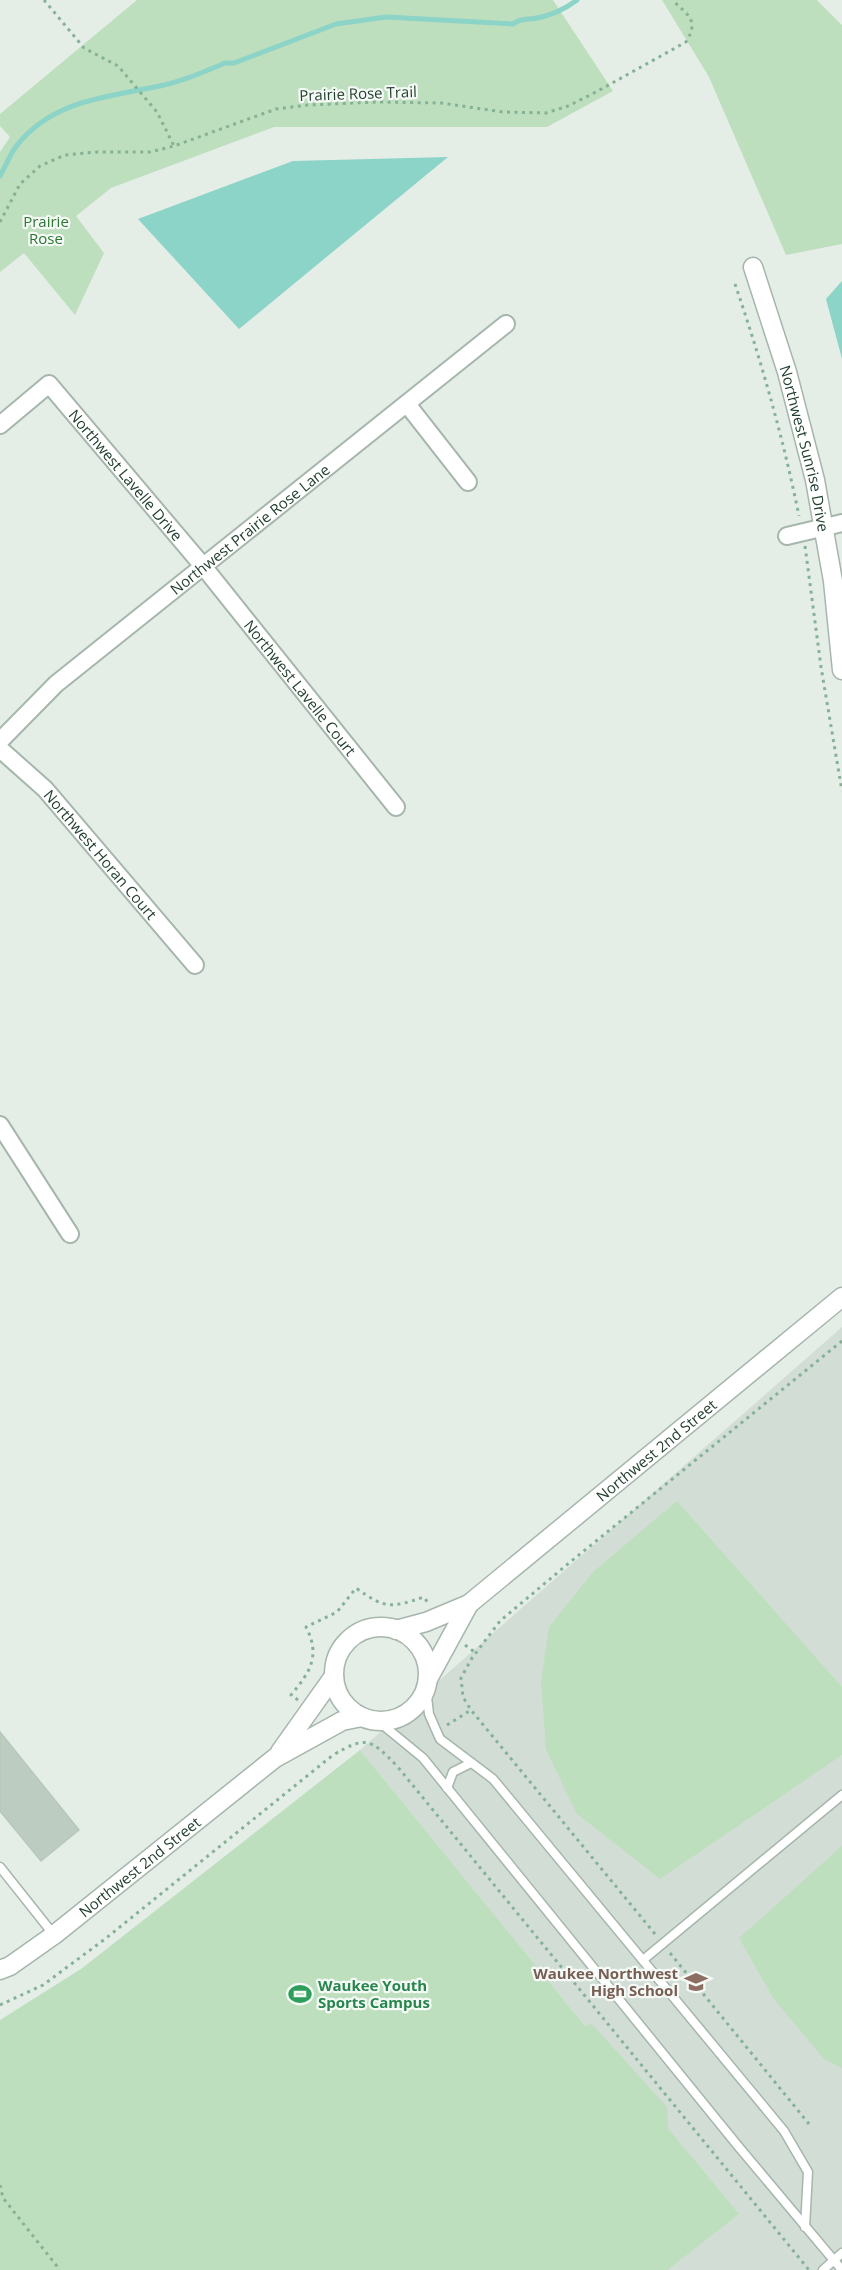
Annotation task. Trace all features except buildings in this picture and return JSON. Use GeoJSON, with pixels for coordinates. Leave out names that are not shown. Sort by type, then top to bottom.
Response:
{"type":"FeatureCollection","features":[{"type":"Feature","properties":{"kind":"street","name":"Northwest Sunrise Drive"},"geometry":{"type":"LineString","coordinates":[[753,267],[800,416],[815,480],[832,580],[842,670]]}},
{"type":"Feature","properties":{"kind":"street","name":"Northwest Prairie Rose Lane"},"geometry":{"type":"LineString","coordinates":[[0,741],[56,684],[506,324]]}},
{"type":"Feature","properties":{"kind":"street","name":"Northwest Lavelle Drive"},"geometry":{"type":"LineString","coordinates":[[0,425],[49,384],[203,566]]}},
{"type":"Feature","properties":{"kind":"street"},"geometry":{"type":"LineString","coordinates":[[407,404],[468,482]]}},
{"type":"Feature","properties":{"kind":"street"},"geometry":{"type":"LineString","coordinates":[[787,536],[842,524]]}},
{"type":"Feature","properties":{"kind":"street","name":"Northwest Lavelle Court"},"geometry":{"type":"LineString","coordinates":[[203,566],[396,807]]}},
{"type":"Feature","properties":{"kind":"street","name":"Northwest Horan Court"},"geometry":{"type":"LineString","coordinates":[[0,749],[45,789],[195,965]]}},
{"type":"Feature","properties":{"kind":"street"},"geometry":{"type":"LineString","coordinates":[[0,1125],[70,1234]]}},
{"type":"Feature","properties":{"kind":"street","name":"Northwest 2nd Street"},"geometry":{"type":"LineString","coordinates":[[275,1758],[334,1676],[334,1666],[339,1652],[348,1640],[361,1631],[376,1627],[396,1630],[426,1622],[469,1604],[842,1297]]}},
{"type":"Feature","properties":{"kind":"street","name":"Northwest 2nd Street"},"geometry":{"type":"LineString","coordinates":[[0,1970],[10,1966],[54,1935],[275,1758],[342,1721],[394,1720],[408,1713],[419,1702],[469,1604]]}},
{"type":"Feature","properties":{"kind":"street"},"geometry":{"type":"LineString","coordinates":[[396,1630],[417,1644],[425,1656],[428,1672],[427,1684]]}},
{"type":"Feature","properties":{"kind":"street"},"geometry":{"type":"LineString","coordinates":[[334,1676],[339,1696],[349,1709],[370,1719]]}},
{"type":"Feature","properties":{"kind":"lane"},"geometry":{"type":"LineString","coordinates":[[427,1684],[429,1714],[440,1739],[493,1779],[784,2131],[808,2172],[805,2226]]}},
{"type":"Feature","properties":{"kind":"lane"},"geometry":{"type":"LineString","coordinates":[[370,1719],[423,1758],[738,2146],[842,2270]]}},
{"type":"Feature","properties":{"kind":"lane"},"geometry":{"type":"LineString","coordinates":[[447,1788],[453,1772],[471,1763]]}},
{"type":"Feature","properties":{"kind":"lane"},"geometry":{"type":"LineString","coordinates":[[643,1960],[842,1795]]}},
{"type":"Feature","properties":{"kind":"lane"},"geometry":{"type":"LineString","coordinates":[[0,1867],[54,1935]]}},
{"type":"Feature","properties":{"kind":"lane"},"geometry":{"type":"LineString","coordinates":[[823,2270],[842,2253]]}},
{"type":"Feature","properties":{"kind":"path"},"geometry":{"type":"LineString","coordinates":[[44,0],[84,48],[118,66],[157,112],[174,146]]}},
{"type":"Feature","properties":{"kind":"path","name":"Prairie Rose Trail"},"geometry":{"type":"LineString","coordinates":[[0,222],[20,184],[40,166],[52,160],[66,155],[98,152],[150,152],[174,146],[276,109],[378,102],[441,103],[503,112],[546,112],[568,106],[686,42],[691,33],[692,20],[672,0]]}},
{"type":"Feature","properties":{"kind":"path"},"geometry":{"type":"LineString","coordinates":[[809,2124],[471,1710],[463,1697],[461,1678],[472,1658],[500,1622],[842,1341]]}},
{"type":"Feature","properties":{"kind":"path"},"geometry":{"type":"LineString","coordinates":[[291,1695],[306,1677],[314,1659],[313,1639],[306,1627],[337,1612],[356,1588],[385,1605],[402,1604],[424,1597]]}},
{"type":"Feature","properties":{"kind":"path"},"geometry":{"type":"LineString","coordinates":[[0,2005],[42,1985],[105,1939],[333,1755],[356,1742],[378,1746],[397,1766],[809,2270]]}},
{"type":"Feature","properties":{"kind":"path"},"geometry":{"type":"LineString","coordinates":[[0,2185],[3,2198],[60,2270]]}},
{"type":"Feature","properties":{"kind":"shaded area","name":"Waukee Northwest High School"},"geometry":{"type":"Polygon","coordinates":[[[842,1327],[842,2270],[668,2270],[738,2214],[360,1750],[842,1327]]]}},
{"type":"Feature","properties":{"kind":"green space","name":"Prairie Rose"},"geometry":{"type":"Polygon","coordinates":[[[137,0],[553,0],[613,91],[547,127],[274,127],[111,188],[76,216],[104,253],[75,315],[24,253],[0,272],[0,152],[10,137],[0,126],[0,114],[137,0]]]}},
{"type":"Feature","properties":{"kind":"green space"},"geometry":{"type":"Polygon","coordinates":[[[662,0],[817,0],[842,25],[842,244],[786,255],[709,77],[662,0]]]}},
{"type":"Feature","properties":{"kind":"green space"},"geometry":{"type":"Polygon","coordinates":[[[677,1501],[842,1687],[842,1755],[660,1879],[576,1813],[546,1749],[541,1681],[549,1627],[593,1572],[677,1501]]]}},
{"type":"Feature","properties":{"kind":"green space","name":"Waukee Youth Sports Campus"},"geometry":{"type":"Polygon","coordinates":[[[360,1750],[585,2026],[592,2024],[667,2107],[668,2128],[739,2214],[668,2270],[0,2270],[0,2020],[81,1969],[360,1750]]]}},
{"type":"Feature","properties":{"kind":"green space"},"geometry":{"type":"Polygon","coordinates":[[[842,1846],[842,2068],[824,2059],[773,1998],[739,1938],[842,1846]]]}},
{"type":"Feature","properties":{"kind":"water"},"geometry":{"type":"Polygon","coordinates":[[[448,157],[239,329],[138,219],[293,161],[448,157]]]}},
{"type":"Feature","properties":{"kind":"water"},"geometry":{"type":"Polygon","coordinates":[[[842,281],[842,359],[826,299],[842,281]]]}},
{"type":"Feature","properties":{"kind":"waterway"},"geometry":{"type":"LineString","coordinates":[[0,176],[18,144],[47,118],[64,110],[99,98],[182,80],[336,24],[386,17],[513,24],[554,13],[577,0]]}},
{"type":"Feature","properties":{"kind":"place","name":"Waukee Northwest High School"},"geometry":{"type":"Point","coordinates":[696,1982]}},
{"type":"Feature","properties":{"kind":"place","name":"Waukee Youth Sports Campus"},"geometry":{"type":"Point","coordinates":[300,1994]}}]}
